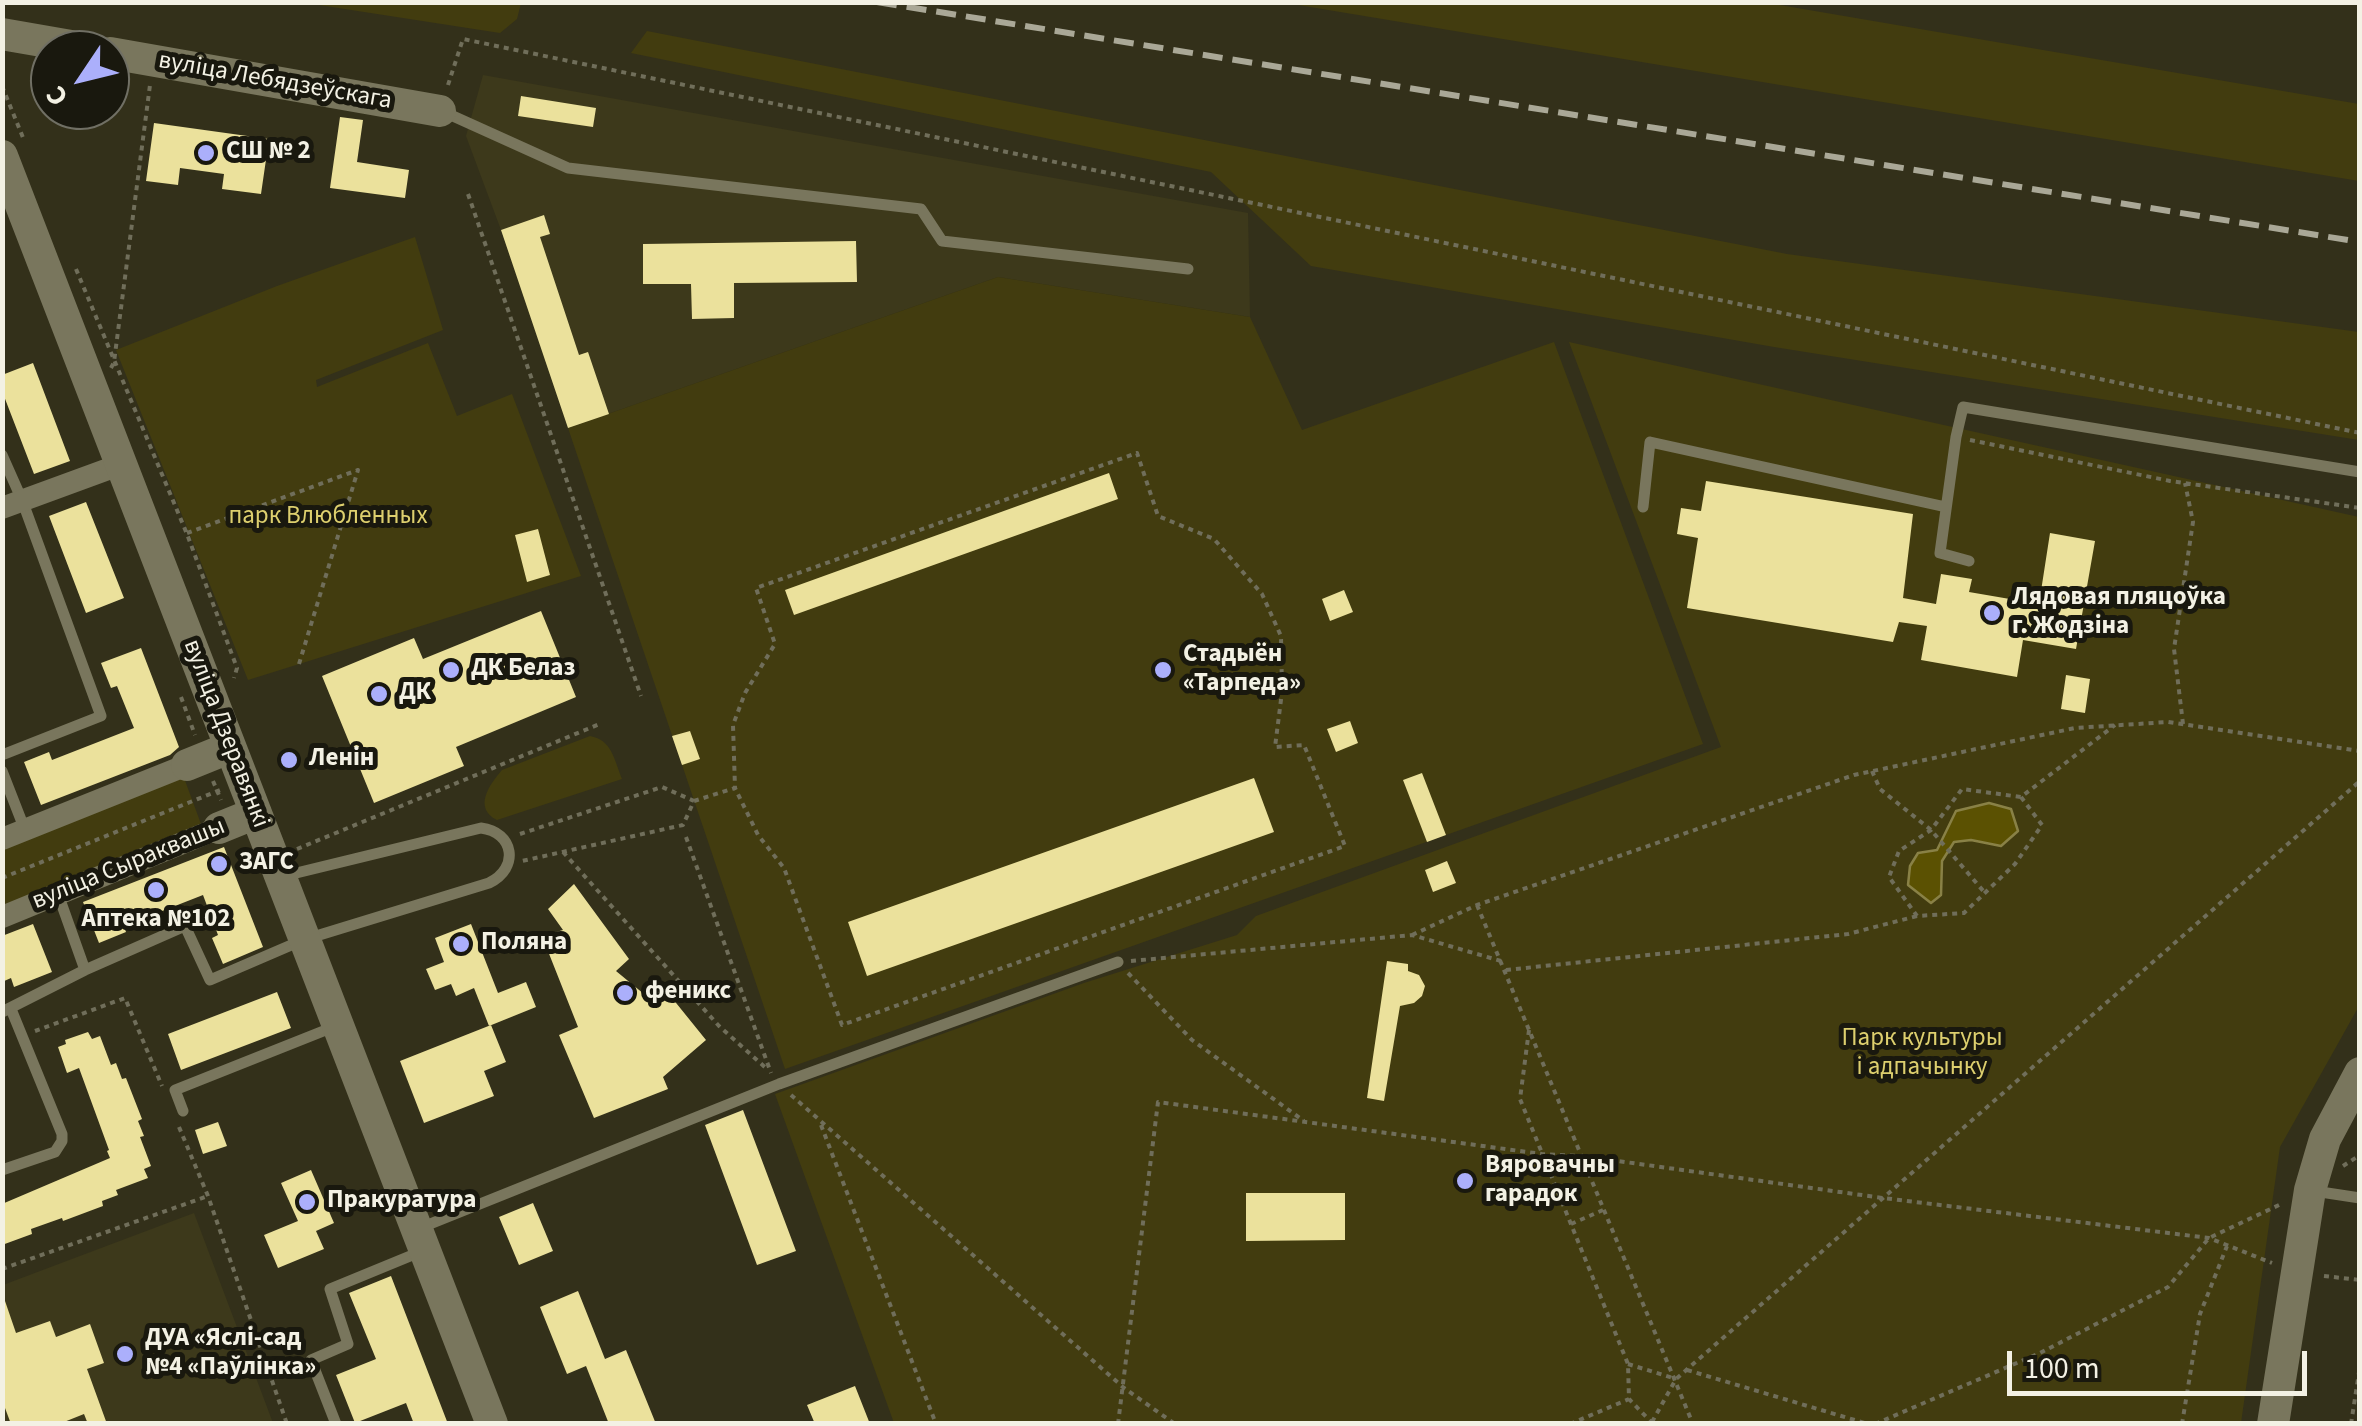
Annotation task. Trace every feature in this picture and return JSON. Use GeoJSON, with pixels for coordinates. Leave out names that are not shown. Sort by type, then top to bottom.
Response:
{"type":"FeatureCollection","features":[{"type":"Feature","properties":{"kind":"street"},"geometry":{"type":"LineString","coordinates":[[2,34],[30,39]]}},
{"type":"Feature","properties":{"kind":"street","name":"вуліца Лебядзеўскага"},"geometry":{"type":"LineString","coordinates":[[130,57],[440,110]]}},
{"type":"Feature","properties":{"kind":"street","name":"вуліца Дзеравянкі"},"geometry":{"type":"LineString","coordinates":[[2,156],[229,748],[256,813],[286,864],[303,940],[492,1424]]}},
{"type":"Feature","properties":{"kind":"street"},"geometry":{"type":"LineString","coordinates":[[12,504],[122,464]]}},
{"type":"Feature","properties":{"kind":"street"},"geometry":{"type":"LineString","coordinates":[[2,839],[229,748]]}},
{"type":"Feature","properties":{"kind":"street","name":"вуліца Сыраквашы"},"geometry":{"type":"LineString","coordinates":[[2,918],[256,813]]}},
{"type":"Feature","properties":{"kind":"street"},"geometry":{"type":"LineString","coordinates":[[2273,1424],[2310,1190],[2325,1139],[2360,1073]]}},
{"type":"Feature","properties":{"kind":"lane"},"geometry":{"type":"LineString","coordinates":[[440,110],[568,168],[921,209],[942,241],[1188,269]]}},
{"type":"Feature","properties":{"kind":"lane"},"geometry":{"type":"LineString","coordinates":[[1970,561],[1940,553],[1963,407],[2360,472]]}},
{"type":"Feature","properties":{"kind":"lane"},"geometry":{"type":"LineString","coordinates":[[1643,507],[1650,442],[1946,507]]}},
{"type":"Feature","properties":{"kind":"lane"},"geometry":{"type":"LineString","coordinates":[[2,455],[12,504],[101,716],[2,755]]}},
{"type":"Feature","properties":{"kind":"lane"},"geometry":{"type":"LineString","coordinates":[[2,771],[25,830]]}},
{"type":"Feature","properties":{"kind":"lane"},"geometry":{"type":"LineString","coordinates":[[2,1170],[55,1152],[62,1141],[22,1035],[6,1011],[85,970],[185,926],[210,980],[303,940],[489,883],[504,873],[510,856],[504,839],[481,828],[286,864]]}},
{"type":"Feature","properties":{"kind":"lane"},"geometry":{"type":"LineString","coordinates":[[58,894],[85,970]]}},
{"type":"Feature","properties":{"kind":"lane"},"geometry":{"type":"LineString","coordinates":[[336,1424],[311,1360],[348,1344],[330,1289],[420,1240],[775,1078],[1118,962]]}},
{"type":"Feature","properties":{"kind":"lane"},"geometry":{"type":"LineString","coordinates":[[183,1111],[175,1090],[336,1026]]}},
{"type":"Feature","properties":{"kind":"lane"},"geometry":{"type":"LineString","coordinates":[[2310,1190],[2360,1198]]}},
{"type":"Feature","properties":{"kind":"path"},"geometry":{"type":"LineString","coordinates":[[440,110],[463,39],[2360,434]]}},
{"type":"Feature","properties":{"kind":"path"},"geometry":{"type":"LineString","coordinates":[[114,362],[153,61]]}},
{"type":"Feature","properties":{"kind":"path"},"geometry":{"type":"LineString","coordinates":[[468,194],[640,696]]}},
{"type":"Feature","properties":{"kind":"path"},"geometry":{"type":"LineString","coordinates":[[1956,438],[2185,483],[2360,508]]}},
{"type":"Feature","properties":{"kind":"path"},"geometry":{"type":"LineString","coordinates":[[1137,452],[1158,516],[1214,539],[1262,594],[1282,636],[1282,692],[1275,747],[1304,745],[1345,846],[842,1024],[784,868],[758,835],[734,788],[732,724],[745,693],[775,644],[756,588],[1137,452]]}},
{"type":"Feature","properties":{"kind":"path"},"geometry":{"type":"LineString","coordinates":[[186,534],[358,470],[299,664]]}},
{"type":"Feature","properties":{"kind":"path"},"geometry":{"type":"LineString","coordinates":[[2183,724],[2174,649],[2194,522],[2185,483]]}},
{"type":"Feature","properties":{"kind":"path"},"geometry":{"type":"LineString","coordinates":[[286,864],[602,722]]}},
{"type":"Feature","properties":{"kind":"path"},"geometry":{"type":"LineString","coordinates":[[1118,962],[1412,934],[1477,904],[1854,775],[2075,728],[2168,722],[2360,750]]}},
{"type":"Feature","properties":{"kind":"path"},"geometry":{"type":"LineString","coordinates":[[2020,797],[2115,726]]}},
{"type":"Feature","properties":{"kind":"path"},"geometry":{"type":"LineString","coordinates":[[1872,771],[1880,789],[1931,830],[1985,893]]}},
{"type":"Feature","properties":{"kind":"path"},"geometry":{"type":"LineString","coordinates":[[2,878],[243,781]]}},
{"type":"Feature","properties":{"kind":"path"},"geometry":{"type":"LineString","coordinates":[[1529,1030],[1520,1099],[1628,1364],[1629,1398],[1652,1423],[1676,1379],[2360,781]]}},
{"type":"Feature","properties":{"kind":"path"},"geometry":{"type":"LineString","coordinates":[[504,839],[662,788],[694,801],[734,788]]}},
{"type":"Feature","properties":{"kind":"path"},"geometry":{"type":"LineString","coordinates":[[1505,970],[1848,934],[1917,916],[1964,912],[2016,864],[2042,824],[2020,797],[1962,789],[1931,830],[1899,851],[1888,878],[1917,916]]}},
{"type":"Feature","properties":{"kind":"path"},"geometry":{"type":"LineString","coordinates":[[508,865],[684,825],[694,801]]}},
{"type":"Feature","properties":{"kind":"path"},"geometry":{"type":"LineString","coordinates":[[686,836],[775,1078]]}},
{"type":"Feature","properties":{"kind":"path"},"geometry":{"type":"LineString","coordinates":[[562,852],[719,1026],[1124,1388],[1174,1424]]}},
{"type":"Feature","properties":{"kind":"path"},"geometry":{"type":"LineString","coordinates":[[1477,904],[1693,1424]]}},
{"type":"Feature","properties":{"kind":"path"},"geometry":{"type":"LineString","coordinates":[[1412,934],[1501,962]]}},
{"type":"Feature","properties":{"kind":"path"},"geometry":{"type":"LineString","coordinates":[[1118,962],[1192,1040],[1305,1122]]}},
{"type":"Feature","properties":{"kind":"path"},"geometry":{"type":"LineString","coordinates":[[22,1035],[125,998],[163,1088]]}},
{"type":"Feature","properties":{"kind":"path"},"geometry":{"type":"LineString","coordinates":[[1118,1424],[1158,1102],[2209,1238]]}},
{"type":"Feature","properties":{"kind":"path"},"geometry":{"type":"LineString","coordinates":[[820,1120],[936,1424]]}},
{"type":"Feature","properties":{"kind":"path"},"geometry":{"type":"LineString","coordinates":[[178,1124],[208,1196],[287,1424]]}},
{"type":"Feature","properties":{"kind":"path"},"geometry":{"type":"LineString","coordinates":[[1687,1370],[1871,1424],[2040,1353],[2168,1287],[2209,1238],[2310,1190]]}},
{"type":"Feature","properties":{"kind":"path"},"geometry":{"type":"LineString","coordinates":[[2,1269],[208,1196]]}},
{"type":"Feature","properties":{"kind":"path"},"geometry":{"type":"LineString","coordinates":[[1571,1224],[1604,1210]]}},
{"type":"Feature","properties":{"kind":"path"},"geometry":{"type":"LineString","coordinates":[[2182,1424],[2200,1314],[2227,1246]]}},
{"type":"Feature","properties":{"kind":"path"},"geometry":{"type":"LineString","coordinates":[[1628,1364],[1676,1379]]}},
{"type":"Feature","properties":{"kind":"path"},"geometry":{"type":"LineString","coordinates":[[2350,1424],[2360,1366]]}},
{"type":"Feature","properties":{"kind":"path"},"geometry":{"type":"LineString","coordinates":[[1570,1424],[1629,1398]]}},
{"type":"Feature","properties":{"kind":"shaded area"},"geometry":{"type":"Polygon","coordinates":[[[483,75],[1248,213],[1250,317],[998,277],[568,428],[466,136],[483,75]]]}},
{"type":"Feature","properties":{"kind":"shaded area"},"geometry":{"type":"Polygon","coordinates":[[[1989,803],[2011,809],[2018,831],[2001,846],[1971,840],[1954,842],[1942,861],[1941,895],[1931,903],[1908,885],[1910,866],[1918,853],[1937,850],[1956,811],[1989,803]]]}},
{"type":"Feature","properties":{"kind":"shaded area","name":"ДУА «Яслі-сад №4 «Паўлінка»"},"geometry":{"type":"Polygon","coordinates":[[[194,1213],[273,1423],[3,1424],[3,1285],[194,1213]]]}},
{"type":"Feature","properties":{"kind":"green space"},"geometry":{"type":"Polygon","coordinates":[[[306,3],[521,3],[517,19],[500,33],[306,3]]]}},
{"type":"Feature","properties":{"kind":"green space"},"geometry":{"type":"Polygon","coordinates":[[[1286,3],[1768,3],[2359,104],[2359,181],[1286,3]]]}},
{"type":"Feature","properties":{"kind":"green space"},"geometry":{"type":"Polygon","coordinates":[[[647,31],[1787,254],[2359,332],[2359,440],[1774,347],[1311,266],[1211,172],[631,53],[647,31]]]}},
{"type":"Feature","properties":{"kind":"green space","name":"парк Влюбленных"},"geometry":{"type":"Polygon","coordinates":[[[415,237],[443,330],[316,380],[317,387],[428,343],[457,416],[512,394],[581,576],[248,680],[116,350],[415,237]]]}},
{"type":"Feature","properties":{"kind":"green space","name":"Стадыён «Тарпеда»"},"geometry":{"type":"Polygon","coordinates":[[[998,277],[1250,317],[1302,430],[1554,342],[1703,744],[785,1069],[568,428],[998,277]]]}},
{"type":"Feature","properties":{"kind":"green space","name":"Парк культуры і адпачынку"},"geometry":{"type":"Polygon","coordinates":[[[1569,342],[2359,517],[2359,1006],[2280,1147],[2241,1423],[894,1423],[775,1094],[1084,983],[1237,935],[1256,916],[1721,747],[1569,342]]]}},
{"type":"Feature","properties":{"kind":"green space"},"geometry":{"type":"Polygon","coordinates":[[[590,736],[608,746],[622,779],[497,820],[490,815],[486,796],[502,770],[590,736]]]}},
{"type":"Feature","properties":{"kind":"green space"},"geometry":{"type":"Polygon","coordinates":[[[183,775],[201,824],[3,909],[3,847],[183,775]]]}},
{"type":"Feature","properties":{"kind":"building"},"geometry":{"type":"Polygon","coordinates":[[[521,96],[596,108],[593,127],[518,116],[521,96]]]}},
{"type":"Feature","properties":{"kind":"building"},"geometry":{"type":"Polygon","coordinates":[[[340,117],[363,120],[357,162],[409,170],[405,198],[330,188],[340,117]]]}},
{"type":"Feature","properties":{"kind":"building"},"geometry":{"type":"Polygon","coordinates":[[[154,123],[269,139],[261,194],[222,189],[224,174],[180,168],[178,185],[146,181],[154,123]]]}},
{"type":"Feature","properties":{"kind":"building"},"geometry":{"type":"Polygon","coordinates":[[[544,215],[550,234],[540,237],[579,355],[588,352],[609,414],[568,428],[501,230],[544,215]]]}},
{"type":"Feature","properties":{"kind":"building"},"geometry":{"type":"Polygon","coordinates":[[[856,241],[857,282],[734,283],[734,318],[692,319],[691,284],[643,284],[643,244],[856,241]]]}},
{"type":"Feature","properties":{"kind":"building"},"geometry":{"type":"Polygon","coordinates":[[[33,363],[70,461],[34,474],[2,391],[2,375],[33,363]]]}},
{"type":"Feature","properties":{"kind":"building"},"geometry":{"type":"Polygon","coordinates":[[[1109,473],[1118,499],[794,615],[785,590],[1109,473]]]}},
{"type":"Feature","properties":{"kind":"building"},"geometry":{"type":"Polygon","coordinates":[[[1706,481],[1913,514],[1903,598],[1936,604],[1941,574],[1972,579],[1969,592],[2039,604],[2050,533],[2095,541],[2076,649],[2023,640],[2017,677],[1921,660],[1927,626],[1899,622],[1893,642],[1687,608],[1698,538],[1677,534],[1681,508],[1701,511],[1706,481]]]}},
{"type":"Feature","properties":{"kind":"building"},"geometry":{"type":"Polygon","coordinates":[[[86,502],[124,598],[86,613],[49,516],[86,502]]]}},
{"type":"Feature","properties":{"kind":"building"},"geometry":{"type":"Polygon","coordinates":[[[538,529],[550,575],[527,582],[515,535],[538,529]]]}},
{"type":"Feature","properties":{"kind":"building"},"geometry":{"type":"Polygon","coordinates":[[[1344,590],[1353,612],[1330,621],[1322,599],[1344,590]]]}},
{"type":"Feature","properties":{"kind":"building"},"geometry":{"type":"Polygon","coordinates":[[[541,611],[576,697],[456,747],[464,766],[374,803],[322,676],[414,638],[423,659],[541,611]]]}},
{"type":"Feature","properties":{"kind":"building"},"geometry":{"type":"Polygon","coordinates":[[[141,648],[179,747],[170,755],[41,805],[24,762],[49,752],[52,760],[134,728],[117,686],[111,688],[101,663],[141,648]]]}},
{"type":"Feature","properties":{"kind":"building"},"geometry":{"type":"Polygon","coordinates":[[[2066,675],[2090,679],[2085,713],[2061,709],[2066,675]]]}},
{"type":"Feature","properties":{"kind":"building"},"geometry":{"type":"Polygon","coordinates":[[[1350,721],[1358,743],[1336,752],[1327,729],[1350,721]]]}},
{"type":"Feature","properties":{"kind":"building"},"geometry":{"type":"Polygon","coordinates":[[[690,731],[700,759],[682,765],[672,736],[690,731]]]}},
{"type":"Feature","properties":{"kind":"building"},"geometry":{"type":"Polygon","coordinates":[[[1422,773],[1446,835],[1427,842],[1403,780],[1422,773]]]}},
{"type":"Feature","properties":{"kind":"building"},"geometry":{"type":"Polygon","coordinates":[[[1254,778],[1274,832],[867,976],[848,922],[1254,778]]]}},
{"type":"Feature","properties":{"kind":"building"},"geometry":{"type":"Polygon","coordinates":[[[224,847],[263,947],[223,964],[212,938],[218,935],[203,895],[124,926],[126,932],[99,943],[83,902],[224,847]]]}},
{"type":"Feature","properties":{"kind":"building"},"geometry":{"type":"Polygon","coordinates":[[[1447,861],[1456,883],[1433,892],[1425,870],[1447,861]]]}},
{"type":"Feature","properties":{"kind":"building"},"geometry":{"type":"Polygon","coordinates":[[[574,884],[629,959],[616,971],[650,999],[664,988],[706,1040],[663,1077],[668,1089],[594,1118],[559,1035],[578,1027],[542,936],[563,930],[548,909],[574,884]]]}},
{"type":"Feature","properties":{"kind":"building"},"geometry":{"type":"Polygon","coordinates":[[[33,924],[52,972],[14,987],[11,978],[2,982],[2,936],[33,924]]]}},
{"type":"Feature","properties":{"kind":"building"},"geometry":{"type":"Polygon","coordinates":[[[471,924],[498,993],[526,982],[536,1007],[489,1026],[474,988],[456,996],[451,984],[435,990],[426,969],[444,962],[435,938],[471,924]]]}},
{"type":"Feature","properties":{"kind":"building"},"geometry":{"type":"Polygon","coordinates":[[[1387,961],[1408,964],[1408,971],[1419,975],[1425,986],[1414,1003],[1400,1006],[1384,1101],[1367,1098],[1387,961]]]}},
{"type":"Feature","properties":{"kind":"building"},"geometry":{"type":"Polygon","coordinates":[[[277,992],[291,1028],[181,1070],[168,1034],[277,992]]]}},
{"type":"Feature","properties":{"kind":"building"},"geometry":{"type":"Polygon","coordinates":[[[491,1025],[506,1062],[484,1071],[494,1096],[424,1123],[400,1061],[491,1025]]]}},
{"type":"Feature","properties":{"kind":"building"},"geometry":{"type":"Polygon","coordinates":[[[88,1032],[92,1039],[100,1036],[111,1065],[116,1063],[122,1079],[126,1078],[142,1119],[138,1121],[144,1136],[140,1137],[151,1166],[144,1169],[148,1178],[116,1190],[118,1195],[102,1201],[103,1206],[31,1229],[32,1234],[2,1245],[2,1204],[110,1158],[79,1068],[67,1073],[58,1047],[66,1044],[65,1040],[88,1032]]]}},
{"type":"Feature","properties":{"kind":"building"},"geometry":{"type":"Polygon","coordinates":[[[743,1110],[796,1251],[757,1265],[705,1125],[743,1110]]]}},
{"type":"Feature","properties":{"kind":"building"},"geometry":{"type":"Polygon","coordinates":[[[218,1122],[227,1146],[203,1154],[195,1130],[218,1122]]]}},
{"type":"Feature","properties":{"kind":"building","name":"Пракуратура"},"geometry":{"type":"Polygon","coordinates":[[[311,1170],[334,1223],[316,1231],[324,1249],[278,1268],[264,1235],[298,1221],[281,1183],[311,1170]]]}},
{"type":"Feature","properties":{"kind":"building"},"geometry":{"type":"Polygon","coordinates":[[[1246,1193],[1345,1193],[1345,1240],[1246,1241],[1246,1193]]]}},
{"type":"Feature","properties":{"kind":"building"},"geometry":{"type":"Polygon","coordinates":[[[533,1203],[553,1251],[519,1265],[499,1217],[533,1203]]]}},
{"type":"Feature","properties":{"kind":"building"},"geometry":{"type":"Polygon","coordinates":[[[391,1276],[448,1424],[414,1424],[406,1403],[355,1423],[336,1375],[376,1359],[349,1293],[391,1276]]]}},
{"type":"Feature","properties":{"kind":"building"},"geometry":{"type":"Polygon","coordinates":[[[578,1291],[605,1359],[626,1350],[656,1424],[609,1424],[586,1366],[567,1374],[540,1307],[578,1291]]]}},
{"type":"Feature","properties":{"kind":"building"},"geometry":{"type":"Polygon","coordinates":[[[5,1301],[16,1333],[50,1321],[56,1337],[90,1324],[104,1363],[87,1369],[107,1424],[88,1424],[84,1414],[59,1424],[11,1424],[2,1400],[5,1301]]]}},
{"type":"Feature","properties":{"kind":"building"},"geometry":{"type":"Polygon","coordinates":[[[855,1386],[870,1424],[815,1424],[807,1405],[855,1386]]]}},
{"type":"Feature","properties":{"kind":"railway"},"geometry":{"type":"LineString","coordinates":[[877,2],[2360,242]]}},
{"type":"Feature","properties":{"kind":"place","name":"СШ № 2"},"geometry":{"type":"Point","coordinates":[206,153]}},
{"type":"Feature","properties":{"kind":"place","name":"Лядовая пляцоўка г. Жодзіна"},"geometry":{"type":"Point","coordinates":[1992,613]}},
{"type":"Feature","properties":{"kind":"place","name":"ДК Белаз"},"geometry":{"type":"Point","coordinates":[451,670]}},
{"type":"Feature","properties":{"kind":"place","name":"Стадыён «Тарпеда»"},"geometry":{"type":"Point","coordinates":[1163,670]}},
{"type":"Feature","properties":{"kind":"place","name":"ДК"},"geometry":{"type":"Point","coordinates":[379,694]}},
{"type":"Feature","properties":{"kind":"place","name":"Ленін"},"geometry":{"type":"Point","coordinates":[289,760]}},
{"type":"Feature","properties":{"kind":"place","name":"ЗАГС"},"geometry":{"type":"Point","coordinates":[219,864]}},
{"type":"Feature","properties":{"kind":"place","name":"Аптека №102"},"geometry":{"type":"Point","coordinates":[156,890]}},
{"type":"Feature","properties":{"kind":"place","name":"Поляна"},"geometry":{"type":"Point","coordinates":[461,944]}},
{"type":"Feature","properties":{"kind":"place","name":"феникс"},"geometry":{"type":"Point","coordinates":[625,993]}},
{"type":"Feature","properties":{"kind":"place","name":"Вяровачны гарадок"},"geometry":{"type":"Point","coordinates":[1465,1181]}},
{"type":"Feature","properties":{"kind":"place","name":"Пракуратура"},"geometry":{"type":"Point","coordinates":[307,1202]}},
{"type":"Feature","properties":{"kind":"place","name":"ДУА «Яслі-сад №4 «Паўлінка»"},"geometry":{"type":"Point","coordinates":[125,1354]}}]}
